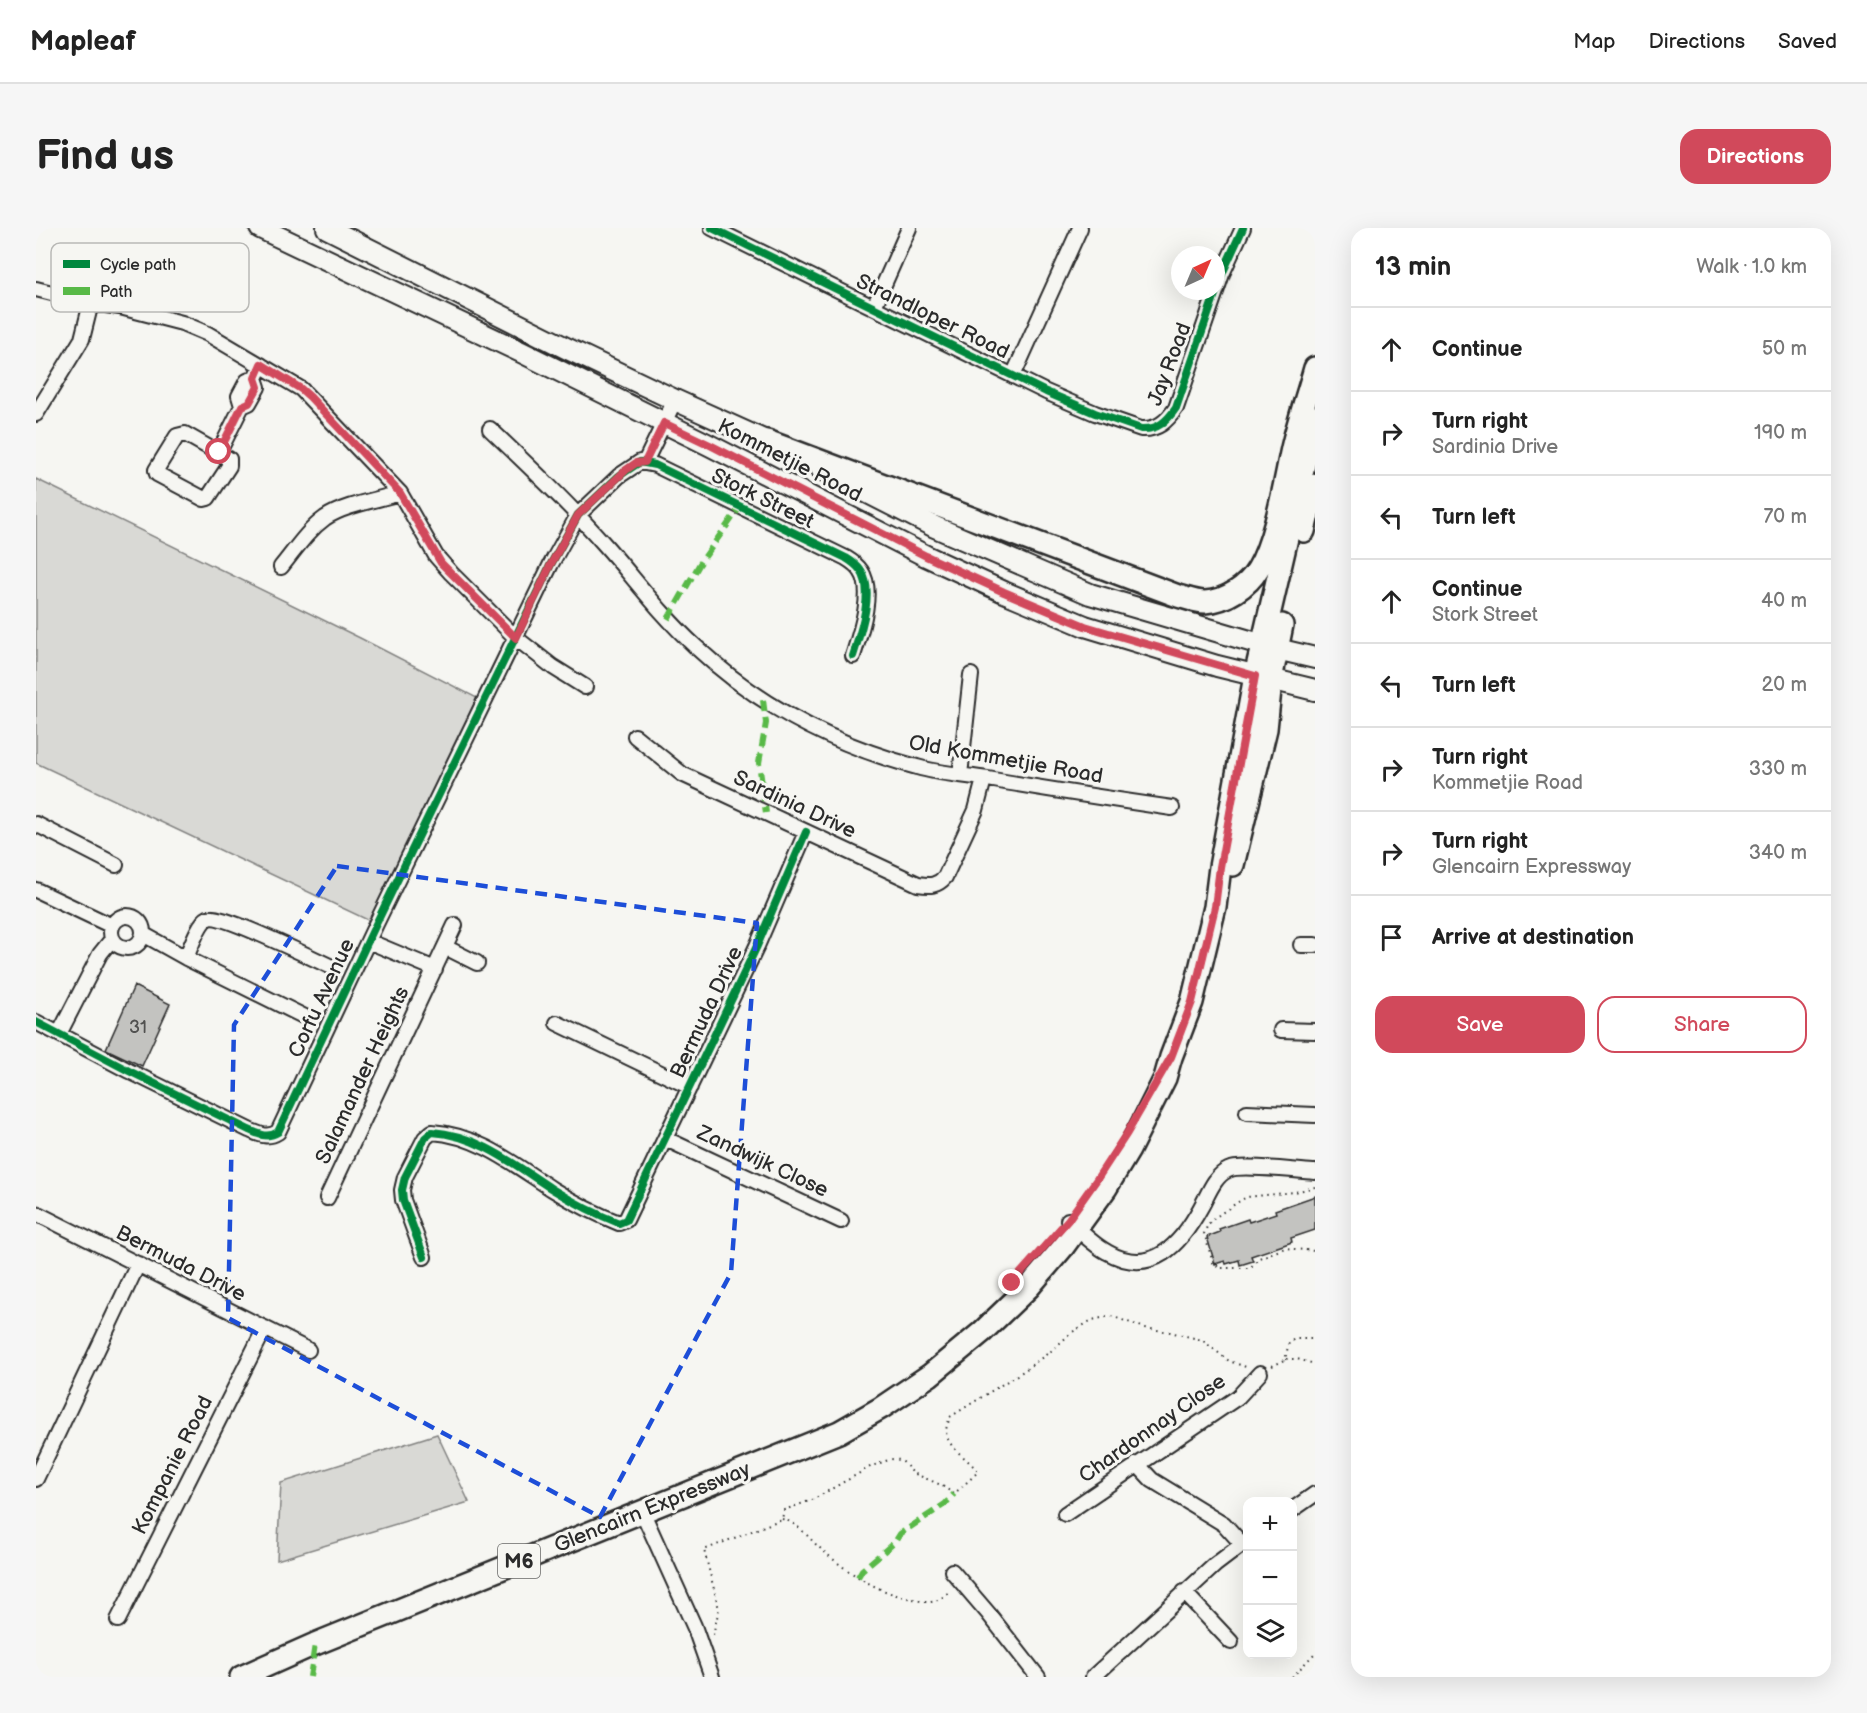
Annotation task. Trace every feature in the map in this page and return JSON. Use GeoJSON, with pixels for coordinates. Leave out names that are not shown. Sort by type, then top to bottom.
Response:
{"type":"FeatureCollection","features":[{"type":"Feature","properties":{"kind":"main road","name":"Kommetjie Road"},"geometry":{"type":"LineString","coordinates":[[260,228],[500,342],[710,445],[926,556],[1014,596],[1085,626],[1263,678],[1315,690]]}},
{"type":"Feature","properties":{"kind":"main road","name":"Kommetjie Road"},"geometry":{"type":"LineString","coordinates":[[327,228],[566,348],[767,441],[926,523],[1090,594],[1315,658]]}},
{"type":"Feature","properties":{"kind":"main road"},"geometry":{"type":"LineString","coordinates":[[767,441],[1178,596],[1205,602],[1232,594],[1250,579],[1261,563],[1271,537],[1295,436],[1315,368]]}},
{"type":"Feature","properties":{"kind":"main road","name":"M6"},"geometry":{"type":"LineString","coordinates":[[1263,678],[1315,417]]}},
{"type":"Feature","properties":{"kind":"main road","name":"M6"},"geometry":{"type":"LineString","coordinates":[[1270,647],[1315,485]]}},
{"type":"Feature","properties":{"kind":"main road","name":"Glencairn Expressway"},"geometry":{"type":"LineString","coordinates":[[241,1677],[315,1644],[797,1448],[903,1379],[951,1340],[1012,1283],[1072,1224],[1171,1057],[1192,1002],[1215,907],[1232,868],[1256,774],[1266,729],[1263,678]]}},
{"type":"Feature","properties":{"kind":"street","name":"Strandloper Road"},"geometry":{"type":"LineString","coordinates":[[712,228],[1071,404],[1141,429]]}},
{"type":"Feature","properties":{"kind":"street"},"geometry":{"type":"LineString","coordinates":[[874,307],[909,228]]}},
{"type":"Feature","properties":{"kind":"street"},"geometry":{"type":"LineString","coordinates":[[1013,376],[1080,228]]}},
{"type":"Feature","properties":{"kind":"street","name":"Jay Road"},"geometry":{"type":"LineString","coordinates":[[1141,429],[1160,425],[1176,408],[1222,274],[1243,228]]}},
{"type":"Feature","properties":{"kind":"street"},"geometry":{"type":"LineString","coordinates":[[36,290],[51,294]]}},
{"type":"Feature","properties":{"kind":"street"},"geometry":{"type":"LineString","coordinates":[[36,414],[82,339],[89,312]]}},
{"type":"Feature","properties":{"kind":"street"},"geometry":{"type":"LineString","coordinates":[[139,312],[182,323],[208,334],[301,389],[400,493],[441,563],[516,638],[553,667],[585,687]]}},
{"type":"Feature","properties":{"kind":"street"},"geometry":{"type":"LineString","coordinates":[[219,452],[242,406],[249,403],[258,387],[255,378],[261,364]]}},
{"type":"Feature","properties":{"kind":"street"},"geometry":{"type":"LineString","coordinates":[[578,515],[626,470],[636,463],[645,462],[675,400]]}},
{"type":"Feature","properties":{"kind":"street","name":"Old Kommetjie Road"},"geometry":{"type":"LineString","coordinates":[[490,429],[578,515],[654,604],[695,646],[732,678],[763,700],[822,733],[847,745],[920,768],[1172,808]]}},
{"type":"Feature","properties":{"kind":"street"},"geometry":{"type":"LineString","coordinates":[[185,435],[219,452],[229,459],[229,466],[208,498],[204,499],[157,474],[156,470],[177,436],[185,435]]}},
{"type":"Feature","properties":{"kind":"street","name":"Stork Street"},"geometry":{"type":"LineString","coordinates":[[645,462],[846,558],[856,566],[864,579],[866,598],[860,635],[853,656]]}},
{"type":"Feature","properties":{"kind":"street"},"geometry":{"type":"LineString","coordinates":[[281,567],[303,539],[326,517],[400,493]]}},
{"type":"Feature","properties":{"kind":"street","name":"Corfu Avenue"},"geometry":{"type":"LineString","coordinates":[[36,1022],[249,1130],[271,1136],[280,1130],[479,711],[551,564],[578,515]]}},
{"type":"Feature","properties":{"kind":"street"},"geometry":{"type":"LineString","coordinates":[[960,775],[971,675]]}},
{"type":"Feature","properties":{"kind":"street","name":"Sardinia Drive"},"geometry":{"type":"LineString","coordinates":[[635,736],[682,774],[918,884],[932,886],[945,877],[976,810],[984,779]]}},
{"type":"Feature","properties":{"kind":"street"},"geometry":{"type":"LineString","coordinates":[[36,824],[116,865]]}},
{"type":"Feature","properties":{"kind":"street","name":"Bermuda Drive"},"geometry":{"type":"LineString","coordinates":[[424,1257],[403,1200],[402,1190],[405,1177],[425,1138],[432,1132],[460,1136],[481,1145],[600,1215],[619,1223],[626,1220],[757,946],[806,832]]}},
{"type":"Feature","properties":{"kind":"street"},"geometry":{"type":"LineString","coordinates":[[36,890],[112,933],[117,945],[123,948],[136,945],[143,934],[142,926],[133,917],[120,917],[112,933],[100,954],[59,1034]]}},
{"type":"Feature","properties":{"kind":"street"},"geometry":{"type":"LineString","coordinates":[[186,958],[201,924],[207,918],[215,917],[234,923],[333,967]]}},
{"type":"Feature","properties":{"kind":"street","name":"Salamander Heights"},"geometry":{"type":"LineString","coordinates":[[327,1198],[455,925]]}},
{"type":"Feature","properties":{"kind":"street"},"geometry":{"type":"LineString","coordinates":[[143,934],[305,1017]]}},
{"type":"Feature","properties":{"kind":"street","name":"Salamander Heights"},"geometry":{"type":"LineString","coordinates":[[368,941],[435,969]]}},
{"type":"Feature","properties":{"kind":"street"},"geometry":{"type":"LineString","coordinates":[[445,947],[477,963]]}},
{"type":"Feature","properties":{"kind":"street"},"geometry":{"type":"LineString","coordinates":[[557,1023],[690,1087]]}},
{"type":"Feature","properties":{"kind":"street"},"geometry":{"type":"LineString","coordinates":[[1281,1030],[1315,1031]]}},
{"type":"Feature","properties":{"kind":"street"},"geometry":{"type":"LineString","coordinates":[[1247,1112],[1315,1115]]}},
{"type":"Feature","properties":{"kind":"street","name":"Zandwijk Close"},"geometry":{"type":"LineString","coordinates":[[666,1138],[841,1221]]}},
{"type":"Feature","properties":{"kind":"street"},"geometry":{"type":"LineString","coordinates":[[1072,1224],[1102,1249],[1115,1256],[1134,1260],[1151,1258],[1164,1253],[1181,1239],[1214,1184],[1226,1171],[1234,1168],[1315,1172]]}},
{"type":"Feature","properties":{"kind":"street","name":"Bermuda Drive"},"geometry":{"type":"LineString","coordinates":[[36,1213],[308,1350]]}},
{"type":"Feature","properties":{"kind":"street"},"geometry":{"type":"LineString","coordinates":[[36,1479],[138,1264]]}},
{"type":"Feature","properties":{"kind":"street","name":"Kompanie Road"},"geometry":{"type":"LineString","coordinates":[[118,1620],[265,1328]]}},
{"type":"Feature","properties":{"kind":"street","name":"Chardonnay Close"},"geometry":{"type":"LineString","coordinates":[[1065,1515],[1238,1397],[1260,1373]]}},
{"type":"Feature","properties":{"kind":"street"},"geometry":{"type":"LineString","coordinates":[[1137,1464],[1160,1486],[1224,1524],[1243,1540]]}},
{"type":"Feature","properties":{"kind":"street"},"geometry":{"type":"LineString","coordinates":[[1297,1506],[1315,1494]]}},
{"type":"Feature","properties":{"kind":"street"},"geometry":{"type":"LineString","coordinates":[[642,1511],[694,1626],[712,1677]]}},
{"type":"Feature","properties":{"kind":"street"},"geometry":{"type":"LineString","coordinates":[[1093,1677],[1215,1565],[1243,1544]]}},
{"type":"Feature","properties":{"kind":"street"},"geometry":{"type":"LineString","coordinates":[[957,1576],[1038,1677]]}},
{"type":"Feature","properties":{"kind":"street"},"geometry":{"type":"LineString","coordinates":[[1184,1593],[1231,1642]]}},
{"type":"Feature","properties":{"kind":"path"},"geometry":{"type":"LineString","coordinates":[[1315,1187],[1240,1199],[1212,1220],[1204,1236],[1213,1263],[1220,1268],[1251,1267],[1259,1258],[1285,1248],[1315,1251]]}},
{"type":"Feature","properties":{"kind":"path"},"geometry":{"type":"LineString","coordinates":[[782,1519],[784,1510],[812,1500],[872,1466],[891,1459],[901,1460],[914,1473],[941,1485],[954,1494],[978,1472],[973,1463],[962,1456],[951,1444],[946,1431],[950,1417],[1025,1370],[1071,1333],[1092,1320],[1112,1316],[1145,1328],[1202,1340],[1229,1361],[1260,1373],[1267,1367],[1276,1366],[1286,1359],[1297,1359],[1315,1364]]}},
{"type":"Feature","properties":{"kind":"path"},"geometry":{"type":"LineString","coordinates":[[1286,1359],[1288,1342],[1295,1339],[1315,1340]]}},
{"type":"Feature","properties":{"kind":"path"},"geometry":{"type":"LineString","coordinates":[[712,1635],[719,1609],[704,1550],[762,1525],[782,1519],[790,1521],[802,1530],[821,1549],[858,1577],[898,1597],[929,1603],[940,1600],[957,1576]]}},
{"type":"Feature","properties":{"kind":"path"},"geometry":{"type":"LineString","coordinates":[[1292,1677],[1315,1653]]}},
{"type":"Feature","properties":{"kind":"highlighted area"},"geometry":{"type":"Polygon","coordinates":[[[337,866],[757,923],[731,1273],[600,1517],[228,1318],[234,1025],[337,866]]]}},
{"type":"Feature","properties":{"kind":"shaded area"},"geometry":{"type":"Polygon","coordinates":[[[36,479],[477,698],[372,922],[36,763],[36,479]]]}},
{"type":"Feature","properties":{"kind":"shaded area"},"geometry":{"type":"Polygon","coordinates":[[[437,1434],[469,1502],[277,1560],[281,1483],[437,1434]]]}},
{"type":"Feature","properties":{"kind":"building"},"geometry":{"type":"Polygon","coordinates":[[[134,986],[170,1004],[142,1066],[106,1049],[134,986]]]}},
{"type":"Feature","properties":{"kind":"building"},"geometry":{"type":"Polygon","coordinates":[[[1315,1196],[1315,1230],[1291,1238],[1292,1242],[1251,1256],[1253,1261],[1240,1265],[1239,1260],[1226,1264],[1225,1261],[1215,1264],[1207,1237],[1220,1232],[1219,1229],[1276,1213],[1275,1210],[1315,1196]]]}},
{"type":"Feature","properties":{"kind":"marked path"},"geometry":{"type":"LineString","coordinates":[[668,619],[699,565],[740,507]]}},
{"type":"Feature","properties":{"kind":"marked path"},"geometry":{"type":"LineString","coordinates":[[763,700],[766,723],[759,763],[766,813]]}},
{"type":"Feature","properties":{"kind":"marked path"},"geometry":{"type":"LineString","coordinates":[[858,1577],[862,1570],[895,1542],[900,1534],[945,1504],[954,1494]]}},
{"type":"Feature","properties":{"kind":"marked path"},"geometry":{"type":"LineString","coordinates":[[310,1677],[315,1644]]}},
{"type":"Feature","properties":{"kind":"cycle path"},"geometry":{"type":"LineString","coordinates":[[712,228],[1046,392],[1141,429],[1162,424],[1176,408],[1222,274],[1243,228]]}},
{"type":"Feature","properties":{"kind":"cycle path"},"geometry":{"type":"LineString","coordinates":[[36,1022],[249,1130],[267,1135],[278,1132],[551,564],[578,515],[619,476],[640,462],[655,465],[846,558],[856,565],[865,579],[867,590],[865,613],[853,656]]}},
{"type":"Feature","properties":{"kind":"cycle path"},"geometry":{"type":"LineString","coordinates":[[424,1257],[403,1200],[402,1190],[405,1177],[425,1138],[432,1132],[449,1134],[480,1145],[510,1161],[552,1189],[602,1216],[619,1223],[626,1220],[757,946],[806,832]]}},
{"type":"Feature","properties":{"kind":"route"},"geometry":{"type":"LineString","coordinates":[[219,452],[242,406],[249,403],[258,387],[255,378],[261,364],[310,397],[400,493],[441,563],[516,638],[551,564],[578,515],[618,476],[636,463],[645,462],[664,423],[926,556],[1004,592],[1085,626],[1255,676],[1232,795],[1215,907],[1192,1002],[1171,1057],[1112,1158],[1068,1220],[1012,1283]]}}]}
